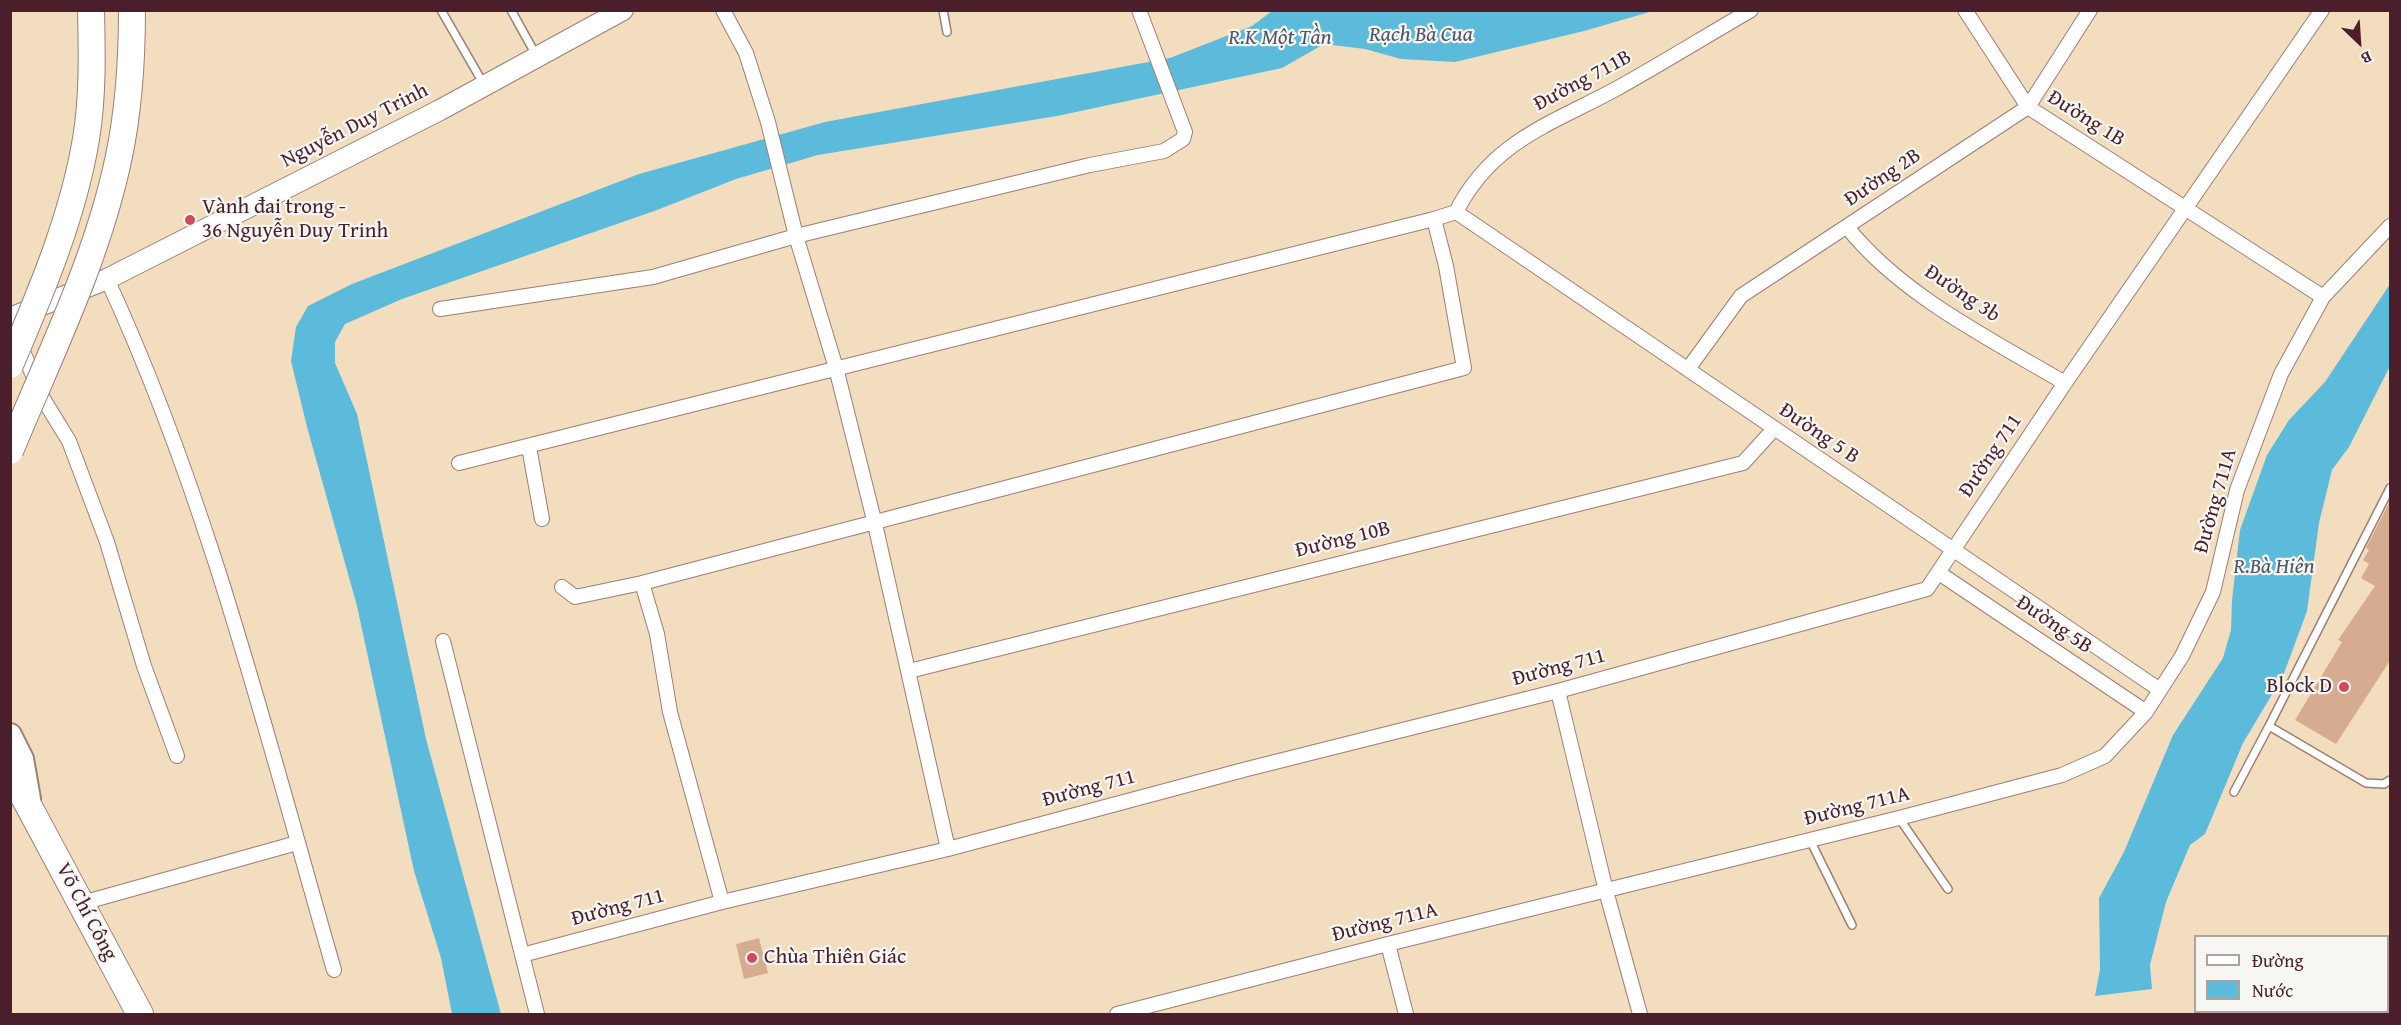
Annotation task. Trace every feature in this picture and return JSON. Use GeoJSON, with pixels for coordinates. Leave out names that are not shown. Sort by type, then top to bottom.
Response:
{"type":"FeatureCollection","features":[{"type":"Feature","properties":{"kind":"highway"},"geometry":{"type":"LineString","coordinates":[[10,365],[46,280],[72,198],[86,140],[92,78],[91,10]]}},
{"type":"Feature","properties":{"kind":"highway"},"geometry":{"type":"LineString","coordinates":[[10,451],[93,248],[119,156],[132,70],[132,10]]}},
{"type":"Feature","properties":{"kind":"highway","name":"Võ Chí Công"},"geometry":{"type":"LineString","coordinates":[[10,771],[140,1014]]}},
{"type":"Feature","properties":{"kind":"main road","name":"Nguyễn Duy Trinh"},"geometry":{"type":"LineString","coordinates":[[13,332],[107,279],[485,86],[623,10]]}},
{"type":"Feature","properties":{"kind":"main road","name":"Võ Chí Công"},"geometry":{"type":"LineString","coordinates":[[10,735],[22,759],[30,810]]}},
{"type":"Feature","properties":{"kind":"street"},"geometry":{"type":"LineString","coordinates":[[723,10],[746,53],[768,122],[792,210],[796,236],[836,368],[875,524],[948,849]]}},
{"type":"Feature","properties":{"kind":"street"},"geometry":{"type":"LineString","coordinates":[[440,309],[654,276],[796,236],[1090,165],[1164,151],[1185,135],[1182,117],[1139,10]]}},
{"type":"Feature","properties":{"kind":"street","name":"Đường 711B"},"geometry":{"type":"LineString","coordinates":[[1456,212],[1467,190],[1511,144],[1615,89],[1751,10]]}},
{"type":"Feature","properties":{"kind":"street","name":"Đường 1B"},"geometry":{"type":"LineString","coordinates":[[1965,10],[2028,107],[2323,297]]}},
{"type":"Feature","properties":{"kind":"street","name":"Đường 2B"},"geometry":{"type":"LineString","coordinates":[[1688,369],[1740,296],[2028,107],[2090,10]]}},
{"type":"Feature","properties":{"kind":"street","name":"Đường 711"},"geometry":{"type":"LineString","coordinates":[[522,955],[722,902],[948,849],[1247,769],[1558,691],[1927,590],[2065,383],[2188,208],[2322,10]]}},
{"type":"Feature","properties":{"kind":"street"},"geometry":{"type":"LineString","coordinates":[[459,463],[1456,212]]}},
{"type":"Feature","properties":{"kind":"street","name":"Đường 5 B"},"geometry":{"type":"LineString","coordinates":[[1456,212],[2160,690]]}},
{"type":"Feature","properties":{"kind":"street"},"geometry":{"type":"LineString","coordinates":[[562,587],[575,597],[642,583],[875,524],[1464,368],[1446,266],[1434,219]]}},
{"type":"Feature","properties":{"kind":"street","name":"Đường 711A"},"geometry":{"type":"LineString","coordinates":[[1118,1014],[1388,944],[1899,818],[2062,775],[2105,756],[2146,712],[2182,656],[2213,592],[2237,490],[2281,374],[2323,297],[2391,225]]}},
{"type":"Feature","properties":{"kind":"street","name":"Đường 3b"},"geometry":{"type":"LineString","coordinates":[[1847,227],[1867,252],[1956,319],[2065,383]]}},
{"type":"Feature","properties":{"kind":"street"},"geometry":{"type":"LineString","coordinates":[[107,279],[141,352],[207,531],[334,970]]}},
{"type":"Feature","properties":{"kind":"street"},"geometry":{"type":"LineString","coordinates":[[13,332],[42,397],[69,441],[107,542],[144,666],[177,756]]}},
{"type":"Feature","properties":{"kind":"street","name":"Đường 10B"},"geometry":{"type":"LineString","coordinates":[[909,671],[1743,463],[1774,429]]}},
{"type":"Feature","properties":{"kind":"street"},"geometry":{"type":"LineString","coordinates":[[529,447],[542,519]]}},
{"type":"Feature","properties":{"kind":"street","name":"Đường 5B"},"geometry":{"type":"LineString","coordinates":[[1939,573],[2146,712]]}},
{"type":"Feature","properties":{"kind":"street"},"geometry":{"type":"LineString","coordinates":[[642,583],[657,634],[670,712],[722,902]]}},
{"type":"Feature","properties":{"kind":"street"},"geometry":{"type":"LineString","coordinates":[[443,641],[537,1014]]}},
{"type":"Feature","properties":{"kind":"street"},"geometry":{"type":"LineString","coordinates":[[1558,691],[1606,891],[1640,1014]]}},
{"type":"Feature","properties":{"kind":"street"},"geometry":{"type":"LineString","coordinates":[[82,903],[297,843]]}},
{"type":"Feature","properties":{"kind":"street"},"geometry":{"type":"LineString","coordinates":[[1388,944],[1406,1014]]}},
{"type":"Feature","properties":{"kind":"lane"},"geometry":{"type":"LineString","coordinates":[[441,10],[485,86]]}},
{"type":"Feature","properties":{"kind":"lane"},"geometry":{"type":"LineString","coordinates":[[511,10],[537,57]]}},
{"type":"Feature","properties":{"kind":"lane"},"geometry":{"type":"LineString","coordinates":[[943,10],[947,32]]}},
{"type":"Feature","properties":{"kind":"lane"},"geometry":{"type":"LineString","coordinates":[[2234,792],[2391,488]]}},
{"type":"Feature","properties":{"kind":"lane"},"geometry":{"type":"LineString","coordinates":[[2269,726],[2366,783],[2384,784],[2391,780]]}},
{"type":"Feature","properties":{"kind":"lane"},"geometry":{"type":"LineString","coordinates":[[1899,818],[1948,889]]}},
{"type":"Feature","properties":{"kind":"lane"},"geometry":{"type":"LineString","coordinates":[[1810,840],[1852,925]]}},
{"type":"Feature","properties":{"kind":"water","name":"R.K Một Tần"},"geometry":{"type":"Polygon","coordinates":[[[1272,11],[1653,11],[1584,31],[1455,62],[1401,59],[1365,49],[1324,44],[1282,68],[1057,116],[818,155],[736,179],[657,210],[402,299],[345,324],[335,342],[335,363],[357,414],[426,739],[501,1014],[452,1014],[441,958],[414,871],[357,606],[291,361],[296,327],[308,306],[352,284],[639,174],[825,122],[1170,58],[1252,26],[1272,11]]]}},
{"type":"Feature","properties":{"kind":"water","name":"R.Bà Hiên"},"geometry":{"type":"Polygon","coordinates":[[[2390,284],[2390,366],[2349,447],[2332,470],[2319,523],[2307,611],[2283,676],[2243,743],[2205,834],[2190,845],[2166,902],[2150,965],[2152,989],[2095,996],[2100,969],[2099,898],[2124,852],[2173,735],[2223,658],[2231,630],[2240,530],[2267,455],[2289,420],[2325,382],[2390,284]]]}},
{"type":"Feature","properties":{"kind":"building","name":"Block D"},"geometry":{"type":"Polygon","coordinates":[[[2391,499],[2391,659],[2336,744],[2295,720],[2342,642],[2338,640],[2375,586],[2361,578],[2369,564],[2363,560],[2369,550],[2366,548],[2391,499]]]}},
{"type":"Feature","properties":{"kind":"building","name":"Chùa Thiên Giác"},"geometry":{"type":"Polygon","coordinates":[[[759,938],[768,973],[744,979],[736,944],[759,938]]]}},
{"type":"Feature","properties":{"kind":"place","name":"Vành đai trong - 36 Nguyễn Duy Trinh"},"geometry":{"type":"Point","coordinates":[190,220]}},
{"type":"Feature","properties":{"kind":"place","name":"Block D"},"geometry":{"type":"Point","coordinates":[2344,687]}},
{"type":"Feature","properties":{"kind":"place","name":"Chùa Thiên Giác"},"geometry":{"type":"Point","coordinates":[752,958]}},
{"type":"Feature","properties":{"kind":"water label","name":"Rạch Bà Cua"},"geometry":{"type":"Point","coordinates":[1421,35]}}]}
